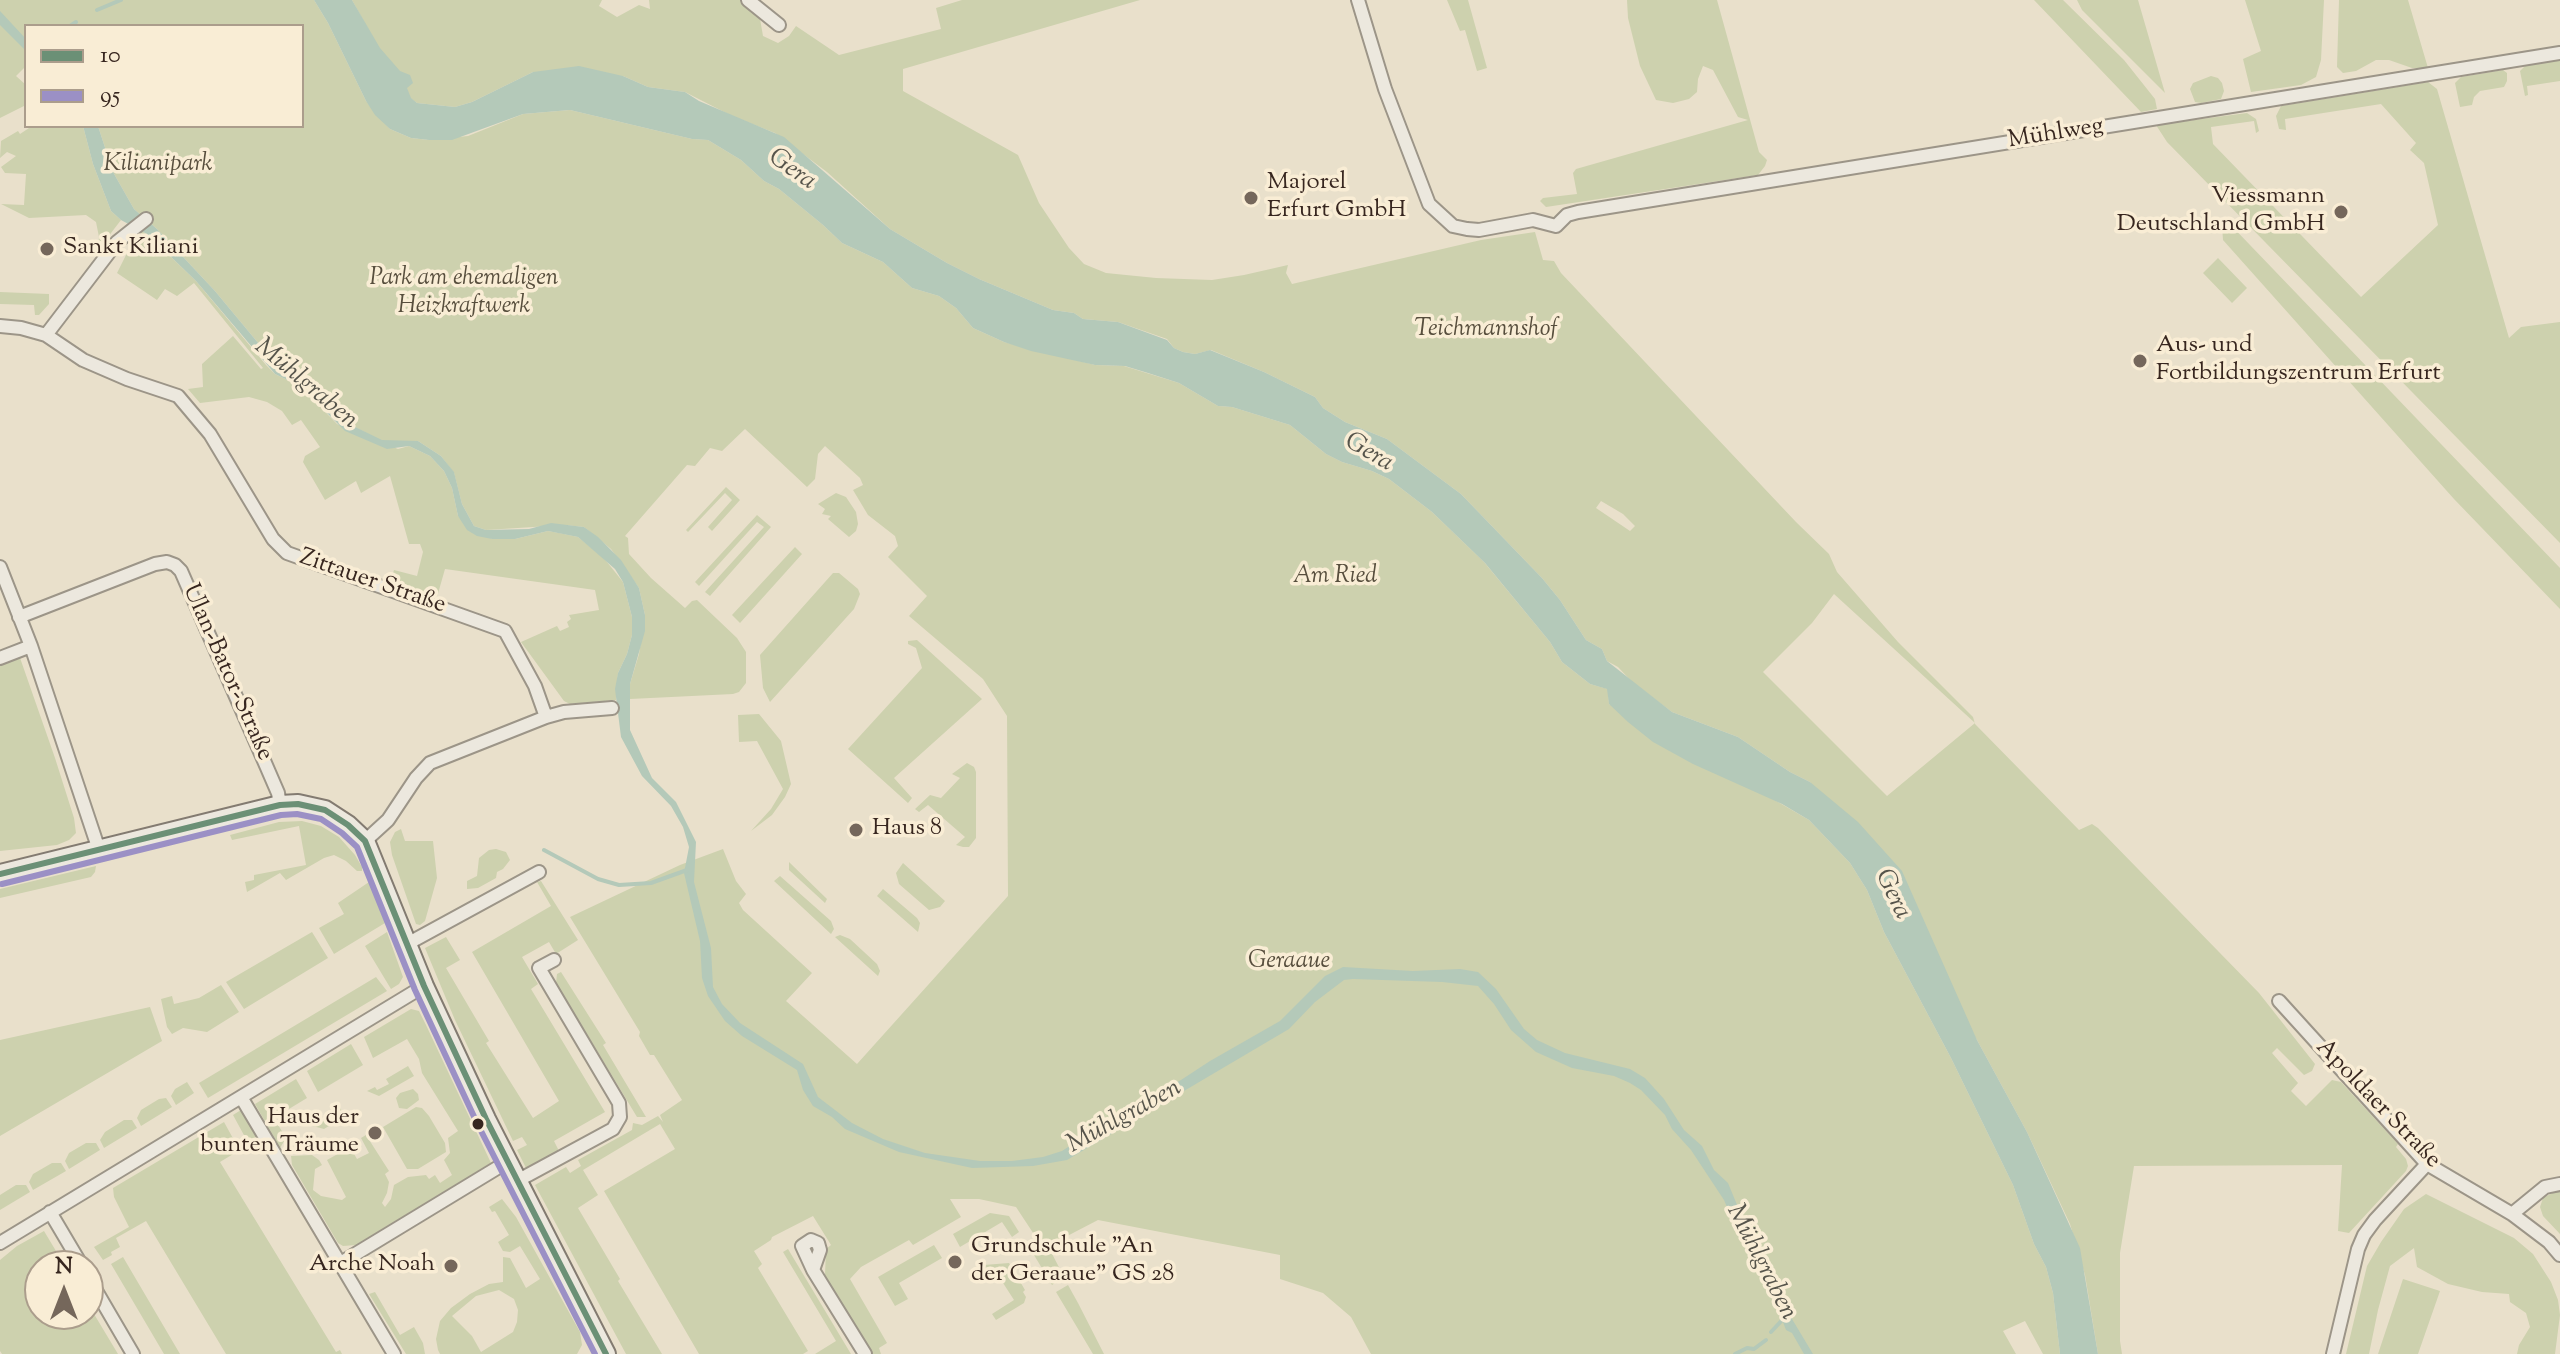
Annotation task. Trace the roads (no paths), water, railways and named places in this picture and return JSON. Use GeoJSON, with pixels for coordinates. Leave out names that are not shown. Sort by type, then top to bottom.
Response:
{"type":"FeatureCollection","features":[{"type":"Feature","properties":{"kind":"street"},"geometry":{"type":"LineString","coordinates":[[748,0],[779,25]]}},
{"type":"Feature","properties":{"kind":"street","name":"Mühlweg"},"geometry":{"type":"LineString","coordinates":[[1358,0],[1385,89],[1429,204],[1453,226],[1479,230],[1533,220],[1556,226],[1567,215],[1578,212],[2560,53]]}},
{"type":"Feature","properties":{"kind":"street"},"geometry":{"type":"LineString","coordinates":[[46,335],[117,242],[146,219]]}},
{"type":"Feature","properties":{"kind":"street","name":"Zittauer Straße"},"geometry":{"type":"LineString","coordinates":[[0,326],[46,335],[83,360],[178,396],[210,434],[273,539],[287,553],[505,631],[535,686],[546,717]]}},
{"type":"Feature","properties":{"kind":"street","name":"Ulan-Bator-Straße"},"geometry":{"type":"LineString","coordinates":[[19,617],[155,564],[167,562],[175,565],[181,571],[262,755],[280,805]]}},
{"type":"Feature","properties":{"kind":"street"},"geometry":{"type":"LineString","coordinates":[[0,567],[31,646],[99,850]]}},
{"type":"Feature","properties":{"kind":"street"},"geometry":{"type":"LineString","coordinates":[[0,658],[31,646]]}},
{"type":"Feature","properties":{"kind":"street"},"geometry":{"type":"LineString","coordinates":[[365,841],[388,820],[430,763],[546,717],[564,712],[612,708]]}},
{"type":"Feature","properties":{"kind":"street"},"geometry":{"type":"LineString","coordinates":[[0,874],[280,805],[298,804],[325,810],[348,825],[365,841],[424,986],[507,1162],[606,1354]]}},
{"type":"Feature","properties":{"kind":"street"},"geometry":{"type":"LineString","coordinates":[[407,944],[539,872]]}},
{"type":"Feature","properties":{"kind":"street"},"geometry":{"type":"LineString","coordinates":[[517,1181],[613,1129],[620,1117],[619,1103],[539,968],[554,960]]}},
{"type":"Feature","properties":{"kind":"street"},"geometry":{"type":"LineString","coordinates":[[0,1243],[424,986]]}},
{"type":"Feature","properties":{"kind":"street","name":"Apoldaer Straße"},"geometry":{"type":"LineString","coordinates":[[2279,1001],[2427,1164],[2512,1214],[2549,1242],[2560,1255]]}},
{"type":"Feature","properties":{"kind":"street"},"geometry":{"type":"LineString","coordinates":[[241,1097],[394,1354]]}},
{"type":"Feature","properties":{"kind":"street"},"geometry":{"type":"LineString","coordinates":[[339,1264],[507,1162]]}},
{"type":"Feature","properties":{"kind":"street"},"geometry":{"type":"LineString","coordinates":[[2333,1354],[2364,1235],[2427,1164]]}},
{"type":"Feature","properties":{"kind":"street"},"geometry":{"type":"LineString","coordinates":[[2512,1214],[2545,1187],[2560,1184]]}},
{"type":"Feature","properties":{"kind":"street"},"geometry":{"type":"LineString","coordinates":[[50,1212],[73,1250]]}},
{"type":"Feature","properties":{"kind":"street"},"geometry":{"type":"LineString","coordinates":[[813,1270],[865,1354]]}},
{"type":"Feature","properties":{"kind":"street"},"geometry":{"type":"LineString","coordinates":[[104,1304],[133,1354]]}},
{"type":"Feature","properties":{"kind":"water","name":"Gera"},"geometry":{"type":"Polygon","coordinates":[[[314,0],[352,0],[380,48],[400,71],[410,75],[413,83],[407,88],[417,103],[455,107],[533,72],[579,66],[623,76],[648,87],[685,92],[699,101],[784,137],[890,229],[947,263],[1053,310],[1074,313],[1083,319],[1118,322],[1167,340],[1183,352],[1195,354],[1210,350],[1264,372],[1315,397],[1323,408],[1345,422],[1387,439],[1461,494],[1542,578],[1586,640],[1602,649],[1607,661],[1672,712],[1738,737],[1810,782],[1858,822],[1902,871],[1977,1040],[2027,1132],[2080,1248],[2098,1354],[2060,1354],[2053,1293],[2046,1267],[2034,1244],[2013,1185],[1951,1058],[1884,932],[1867,890],[1850,863],[1809,820],[1782,804],[1693,764],[1653,742],[1628,722],[1609,704],[1607,689],[1590,684],[1562,662],[1550,642],[1485,563],[1432,512],[1389,479],[1326,454],[1290,425],[1232,407],[1218,406],[1179,383],[1125,366],[1095,365],[1031,351],[973,328],[956,308],[939,296],[912,288],[883,262],[842,243],[779,189],[708,140],[692,139],[570,110],[523,114],[452,140],[411,138],[390,129],[366,101],[314,0]]]}},
{"type":"Feature","properties":{"kind":"water"},"geometry":{"type":"Polygon","coordinates":[[[0,11],[24,37],[24,49],[0,25],[0,11]]]}},
{"type":"Feature","properties":{"kind":"water","name":"Mühlgraben"},"geometry":{"type":"Polygon","coordinates":[[[84,128],[99,128],[113,172],[134,209],[215,291],[269,356],[288,371],[309,379],[347,423],[382,440],[418,441],[441,456],[454,472],[462,504],[474,526],[486,530],[529,529],[551,523],[584,527],[621,560],[639,588],[645,615],[645,631],[630,684],[630,730],[652,778],[676,802],[696,842],[694,882],[711,948],[713,987],[722,1004],[740,1023],[803,1064],[818,1097],[852,1123],[883,1139],[925,1153],[980,1161],[1043,1157],[1062,1151],[1117,1115],[1280,1021],[1325,976],[1343,967],[1478,972],[1496,989],[1524,1029],[1537,1040],[1565,1053],[1630,1069],[1645,1078],[1664,1099],[1684,1130],[1702,1146],[1714,1170],[1728,1183],[1780,1299],[1813,1354],[1804,1354],[1792,1333],[1786,1330],[1724,1200],[1665,1115],[1630,1083],[1614,1076],[1572,1068],[1536,1052],[1511,1030],[1478,986],[1344,980],[1315,1002],[1289,1029],[1067,1160],[1033,1166],[972,1168],[899,1152],[845,1129],[813,1106],[803,1090],[797,1070],[742,1036],[725,1021],[708,996],[702,978],[700,941],[684,873],[689,847],[683,827],[671,806],[642,776],[621,737],[615,689],[632,635],[632,617],[623,582],[615,569],[578,537],[548,531],[515,539],[492,539],[467,530],[458,516],[452,488],[444,471],[430,456],[409,446],[387,449],[345,431],[300,386],[275,374],[196,281],[147,234],[111,211],[84,128]]]}},
{"type":"Feature","properties":{"kind":"waterway"},"geometry":{"type":"LineString","coordinates":[[97,10],[121,0]]}},
{"type":"Feature","properties":{"kind":"waterway"},"geometry":{"type":"LineString","coordinates":[[544,850],[598,879],[619,885],[651,883],[687,870]]}},
{"type":"Feature","properties":{"kind":"waterway","name":"Mühlgraben"},"geometry":{"type":"LineString","coordinates":[[1771,1332],[1785,1317]]}},
{"type":"Feature","properties":{"kind":"waterway"},"geometry":{"type":"LineString","coordinates":[[1735,1354],[1747,1348],[1754,1349],[1766,1340]]}},
{"type":"Feature","properties":{"kind":"place","name":"Majorel Erfurt GmbH"},"geometry":{"type":"Point","coordinates":[1251,198]}},
{"type":"Feature","properties":{"kind":"place","name":"Viessmann Deutschland GmbH"},"geometry":{"type":"Point","coordinates":[2341,212]}},
{"type":"Feature","properties":{"kind":"place","name":"Sankt Kiliani"},"geometry":{"type":"Point","coordinates":[47,249]}},
{"type":"Feature","properties":{"kind":"place","name":"Aus- und Fortbildungszentrum Erfurt"},"geometry":{"type":"Point","coordinates":[2140,361]}},
{"type":"Feature","properties":{"kind":"place","name":"Haus 8"},"geometry":{"type":"Point","coordinates":[856,830]}},
{"type":"Feature","properties":{"kind":"place","name":"Haus der bunten Träume"},"geometry":{"type":"Point","coordinates":[375,1133]}},
{"type":"Feature","properties":{"kind":"place","name":"Grundschule \"An der Geraaue\" GS 28"},"geometry":{"type":"Point","coordinates":[955,1262]}},
{"type":"Feature","properties":{"kind":"place","name":"Arche Noah"},"geometry":{"type":"Point","coordinates":[451,1266]}},
{"type":"Feature","properties":{"kind":"park label","name":"Kilianipark"},"geometry":{"type":"Point","coordinates":[158,166]}},
{"type":"Feature","properties":{"kind":"park label","name":"Park am ehemaligen Heizkraftwerk"},"geometry":{"type":"Point","coordinates":[464,294]}},
{"type":"Feature","properties":{"kind":"park label","name":"Teichmannshof"},"geometry":{"type":"Point","coordinates":[1486,331]}},
{"type":"Feature","properties":{"kind":"park label","name":"Am Ried"},"geometry":{"type":"Point","coordinates":[1335,578]}},
{"type":"Feature","properties":{"kind":"park label","name":"Geraaue"},"geometry":{"type":"Point","coordinates":[1289,963]}}]}
